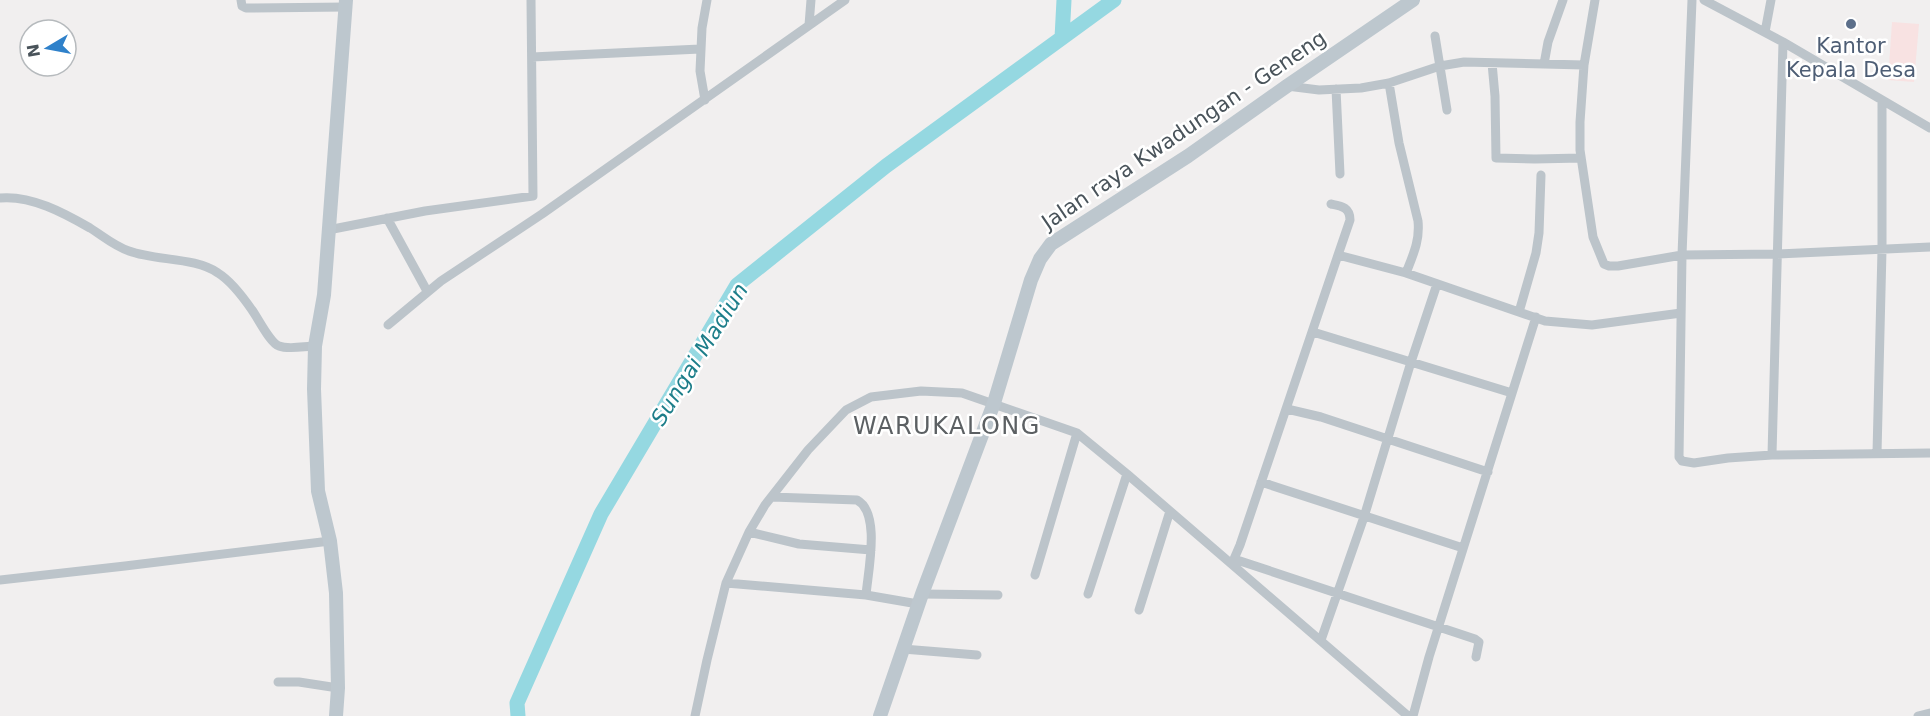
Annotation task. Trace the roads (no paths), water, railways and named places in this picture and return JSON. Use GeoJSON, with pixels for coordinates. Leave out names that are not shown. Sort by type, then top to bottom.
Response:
{"type":"FeatureCollection","features":[{"type":"Feature","properties":{"kind":"main road","name":"Jalan raya Kwadungan - Geneng"},"geometry":{"type":"LineString","coordinates":[[880,716],[920,599],[994,403],[1031,280],[1040,259],[1051,244],[1188,156],[1396,5],[1413,0]]}},
{"type":"Feature","properties":{"kind":"main road"},"geometry":{"type":"LineString","coordinates":[[336,716],[338,688],[336,593],[330,541],[318,491],[314,389],[315,346],[324,295],[346,4]]}},
{"type":"Feature","properties":{"kind":"street"},"geometry":{"type":"LineString","coordinates":[[241,0],[242,6],[246,8],[346,4]]}},
{"type":"Feature","properties":{"kind":"street"},"geometry":{"type":"LineString","coordinates":[[328,230],[387,218],[533,196],[531,0]]}},
{"type":"Feature","properties":{"kind":"street"},"geometry":{"type":"LineString","coordinates":[[705,100],[699,71],[702,28],[707,0]]}},
{"type":"Feature","properties":{"kind":"street"},"geometry":{"type":"LineString","coordinates":[[809,25],[811,0]]}},
{"type":"Feature","properties":{"kind":"street"},"geometry":{"type":"LineString","coordinates":[[388,325],[427,291],[705,100],[845,0]]}},
{"type":"Feature","properties":{"kind":"street"},"geometry":{"type":"LineString","coordinates":[[1544,64],[1548,42],[1563,0]]}},
{"type":"Feature","properties":{"kind":"street"},"geometry":{"type":"LineString","coordinates":[[1595,0],[1584,65],[1580,122],[1581,158],[1593,237],[1604,264],[1618,267],[1682,255],[1777,254],[1930,247]]}},
{"type":"Feature","properties":{"kind":"street"},"geometry":{"type":"LineString","coordinates":[[1692,0],[1682,255],[1679,457],[1682,461],[1694,463],[1772,455],[1930,453]]}},
{"type":"Feature","properties":{"kind":"street"},"geometry":{"type":"LineString","coordinates":[[1704,0],[1784,42],[1930,129]]}},
{"type":"Feature","properties":{"kind":"street"},"geometry":{"type":"LineString","coordinates":[[1765,32],[1771,0]]}},
{"type":"Feature","properties":{"kind":"street"},"geometry":{"type":"LineString","coordinates":[[1435,36],[1447,110]]}},
{"type":"Feature","properties":{"kind":"street"},"geometry":{"type":"LineString","coordinates":[[1772,455],[1784,42]]}},
{"type":"Feature","properties":{"kind":"street"},"geometry":{"type":"LineString","coordinates":[[532,57],[700,50]]}},
{"type":"Feature","properties":{"kind":"street"},"geometry":{"type":"LineString","coordinates":[[1287,86],[1318,90],[1361,88],[1389,83],[1440,66],[1464,62],[1584,65]]}},
{"type":"Feature","properties":{"kind":"street"},"geometry":{"type":"LineString","coordinates":[[1492,63],[1496,158],[1581,158]]}},
{"type":"Feature","properties":{"kind":"street"},"geometry":{"type":"LineString","coordinates":[[1389,83],[1399,143],[1418,221],[1418,244],[1406,273]]}},
{"type":"Feature","properties":{"kind":"street"},"geometry":{"type":"LineString","coordinates":[[1336,89],[1340,174]]}},
{"type":"Feature","properties":{"kind":"street"},"geometry":{"type":"LineString","coordinates":[[1877,453],[1882,250],[1882,102]]}},
{"type":"Feature","properties":{"kind":"street"},"geometry":{"type":"LineString","coordinates":[[1520,312],[1536,253],[1541,175]]}},
{"type":"Feature","properties":{"kind":"street"},"geometry":{"type":"LineString","coordinates":[[0,198],[17,198],[65,214],[92,229],[112,244],[129,251],[152,258],[206,266],[224,278],[245,301],[275,345],[315,346]]}},
{"type":"Feature","properties":{"kind":"street"},"geometry":{"type":"LineString","coordinates":[[1233,561],[1350,220],[1350,214],[1345,208],[1331,204]]}},
{"type":"Feature","properties":{"kind":"street"},"geometry":{"type":"LineString","coordinates":[[387,218],[427,291]]}},
{"type":"Feature","properties":{"kind":"street"},"geometry":{"type":"LineString","coordinates":[[1338,255],[1406,273],[1545,321],[1592,324],[1681,313]]}},
{"type":"Feature","properties":{"kind":"street"},"geometry":{"type":"LineString","coordinates":[[1321,640],[1364,517],[1437,284]]}},
{"type":"Feature","properties":{"kind":"street"},"geometry":{"type":"LineString","coordinates":[[1413,716],[1429,657],[1536,317]]}},
{"type":"Feature","properties":{"kind":"street"},"geometry":{"type":"LineString","coordinates":[[1313,332],[1512,393]]}},
{"type":"Feature","properties":{"kind":"street"},"geometry":{"type":"LineString","coordinates":[[695,716],[706,660],[726,583],[750,532],[772,497],[808,450],[836,419],[856,404],[871,398],[921,391],[962,393],[1077,434],[1233,561],[1408,716]]}},
{"type":"Feature","properties":{"kind":"street"},"geometry":{"type":"LineString","coordinates":[[1287,409],[1321,417],[1488,472]]}},
{"type":"Feature","properties":{"kind":"street"},"geometry":{"type":"LineString","coordinates":[[1035,575],[1077,434]]}},
{"type":"Feature","properties":{"kind":"street"},"geometry":{"type":"LineString","coordinates":[[1088,594],[1127,474]]}},
{"type":"Feature","properties":{"kind":"street"},"geometry":{"type":"LineString","coordinates":[[1262,482],[1463,548]]}},
{"type":"Feature","properties":{"kind":"street"},"geometry":{"type":"LineString","coordinates":[[772,497],[863,502],[871,522],[871,550],[866,594]]}},
{"type":"Feature","properties":{"kind":"street"},"geometry":{"type":"LineString","coordinates":[[1139,610],[1170,511]]}},
{"type":"Feature","properties":{"kind":"street"},"geometry":{"type":"LineString","coordinates":[[750,532],[799,544],[871,550]]}},
{"type":"Feature","properties":{"kind":"street"},"geometry":{"type":"LineString","coordinates":[[0,580],[330,541]]}},
{"type":"Feature","properties":{"kind":"street"},"geometry":{"type":"LineString","coordinates":[[1233,561],[1337,592],[1475,639],[1479,642],[1476,657]]}},
{"type":"Feature","properties":{"kind":"street"},"geometry":{"type":"LineString","coordinates":[[726,583],[920,599],[998,595]]}},
{"type":"Feature","properties":{"kind":"street"},"geometry":{"type":"LineString","coordinates":[[903,649],[977,655]]}},
{"type":"Feature","properties":{"kind":"street"},"geometry":{"type":"LineString","coordinates":[[278,682],[299,682],[338,688]]}},
{"type":"Feature","properties":{"kind":"street"},"geometry":{"type":"LineString","coordinates":[[1918,716],[1930,712]]}},
{"type":"Feature","properties":{"kind":"waterway"},"geometry":{"type":"LineString","coordinates":[[1062,38],[1064,0]]}},
{"type":"Feature","properties":{"kind":"waterway","name":"Sungai Madiun"},"geometry":{"type":"LineString","coordinates":[[518,716],[517,703],[601,514],[737,285],[886,166],[1114,0]]}},
{"type":"Feature","properties":{"kind":"place","name":"Kantor Kepala Desa"},"geometry":{"type":"Point","coordinates":[1851,24]}},
{"type":"Feature","properties":{"kind":"district","name":"WARUKALONG"},"geometry":{"type":"Point","coordinates":[947,426]}}]}
